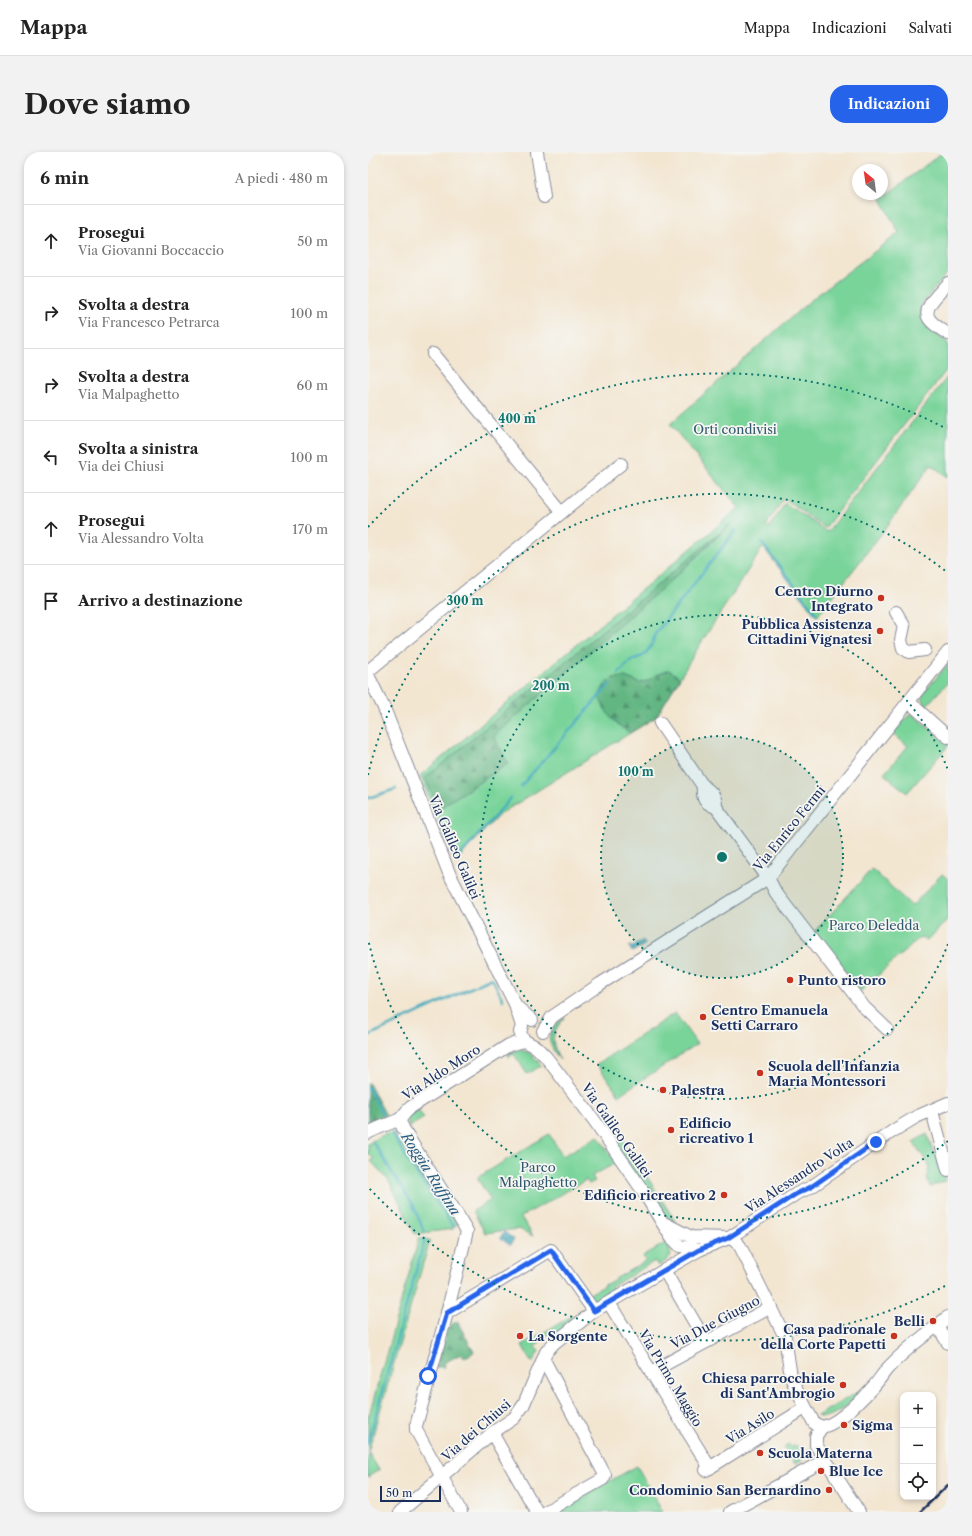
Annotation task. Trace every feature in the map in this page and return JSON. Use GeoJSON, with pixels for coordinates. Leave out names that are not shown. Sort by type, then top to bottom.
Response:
{"type":"FeatureCollection","features":[{"type":"Feature","properties":{"kind":"street"},"geometry":{"type":"LineString","coordinates":[[537,152],[544,197]]}},
{"type":"Feature","properties":{"kind":"street"},"geometry":{"type":"LineString","coordinates":[[948,283],[929,306],[927,313],[930,320],[948,334]]}},
{"type":"Feature","properties":{"kind":"street"},"geometry":{"type":"LineString","coordinates":[[433,354],[562,512]]}},
{"type":"Feature","properties":{"kind":"street"},"geometry":{"type":"LineString","coordinates":[[368,671],[621,464]]}},
{"type":"Feature","properties":{"kind":"street"},"geometry":{"type":"LineString","coordinates":[[896,612],[904,626],[901,640],[903,648],[909,652],[925,650]]}},
{"type":"Feature","properties":{"kind":"street","name":"Via Enrico Fermi"},"geometry":{"type":"LineString","coordinates":[[552,1017],[600,984],[768,878],[948,652]]}},
{"type":"Feature","properties":{"kind":"street","name":"Via Galileo Galilei"},"geometry":{"type":"LineString","coordinates":[[368,675],[384,708],[449,873],[516,1006],[527,1024]]}},
{"type":"Feature","properties":{"kind":"street"},"geometry":{"type":"LineString","coordinates":[[909,702],[948,737]]}},
{"type":"Feature","properties":{"kind":"street"},"geometry":{"type":"LineString","coordinates":[[660,723],[703,786],[702,796],[708,804],[716,807],[768,878],[776,893],[864,1007],[887,1029]]}},
{"type":"Feature","properties":{"kind":"street"},"geometry":{"type":"LineString","coordinates":[[527,1024],[552,1017]]}},
{"type":"Feature","properties":{"kind":"street"},"geometry":{"type":"LineString","coordinates":[[535,1038],[552,1017]]}},
{"type":"Feature","properties":{"kind":"street"},"geometry":{"type":"LineString","coordinates":[[527,1024],[541,1024],[535,1038]]}},
{"type":"Feature","properties":{"kind":"street"},"geometry":{"type":"LineString","coordinates":[[527,1024],[522,1037],[535,1038]]}},
{"type":"Feature","properties":{"kind":"street","name":"Via Aldo Moro"},"geometry":{"type":"LineString","coordinates":[[368,1133],[381,1126],[399,1120],[411,1107],[509,1045],[527,1024]]}},
{"type":"Feature","properties":{"kind":"street","name":"Via Galileo Galilei"},"geometry":{"type":"LineString","coordinates":[[535,1038],[546,1057],[619,1155],[671,1237],[680,1246]]}},
{"type":"Feature","properties":{"kind":"street","name":"Via Aldo Moro"},"geometry":{"type":"LineString","coordinates":[[509,1045],[535,1038]]}},
{"type":"Feature","properties":{"kind":"street","name":"Via Alessandro Volta"},"geometry":{"type":"LineString","coordinates":[[699,1250],[728,1238],[796,1194],[811,1187],[893,1131],[916,1117],[948,1103]]}},
{"type":"Feature","properties":{"kind":"street"},"geometry":{"type":"LineString","coordinates":[[932,1111],[947,1166]]}},
{"type":"Feature","properties":{"kind":"street"},"geometry":{"type":"LineString","coordinates":[[399,1120],[406,1134],[464,1225],[466,1231],[447,1313],[416,1426],[416,1430],[461,1512]]}},
{"type":"Feature","properties":{"kind":"street","name":"Via Galileo Galilei"},"geometry":{"type":"LineString","coordinates":[[662,1222],[691,1237]]}},
{"type":"Feature","properties":{"kind":"street"},"geometry":{"type":"LineString","coordinates":[[691,1237],[699,1250]]}},
{"type":"Feature","properties":{"kind":"street"},"geometry":{"type":"LineString","coordinates":[[680,1246],[691,1237],[728,1238],[734,1240],[740,1246],[771,1307],[786,1341],[791,1379],[814,1423],[822,1427]]}},
{"type":"Feature","properties":{"kind":"street"},"geometry":{"type":"LineString","coordinates":[[680,1246],[699,1250]]}},
{"type":"Feature","properties":{"kind":"street","name":"Via dei Chiusi"},"geometry":{"type":"LineString","coordinates":[[664,1270],[673,1261],[680,1246]]}},
{"type":"Feature","properties":{"kind":"street"},"geometry":{"type":"LineString","coordinates":[[447,1313],[551,1250],[594,1311]]}},
{"type":"Feature","properties":{"kind":"street","name":"Via dei Chiusi"},"geometry":{"type":"LineString","coordinates":[[400,1512],[492,1433],[512,1421],[520,1411],[528,1396],[543,1358],[554,1343],[594,1311],[699,1250]]}},
{"type":"Feature","properties":{"kind":"street"},"geometry":{"type":"LineString","coordinates":[[664,1270],[706,1342]]}},
{"type":"Feature","properties":{"kind":"street","name":"Via Primo Maggio"},"geometry":{"type":"LineString","coordinates":[[609,1303],[708,1469]]}},
{"type":"Feature","properties":{"kind":"street","name":"Via Due Giugno"},"geometry":{"type":"LineString","coordinates":[[651,1372],[771,1307]]}},
{"type":"Feature","properties":{"kind":"street"},"geometry":{"type":"LineString","coordinates":[[859,1512],[825,1460],[816,1442],[818,1433],[822,1427],[832,1423],[843,1415],[872,1388],[887,1369],[948,1317]]}},
{"type":"Feature","properties":{"kind":"street"},"geometry":{"type":"LineString","coordinates":[[937,1326],[948,1343]]}},
{"type":"Feature","properties":{"kind":"street"},"geometry":{"type":"LineString","coordinates":[[543,1358],[605,1474],[603,1479],[545,1512]]}},
{"type":"Feature","properties":{"kind":"street","name":"Via Asilo"},"geometry":{"type":"LineString","coordinates":[[708,1469],[805,1408]]}},
{"type":"Feature","properties":{"kind":"street"},"geometry":{"type":"LineString","coordinates":[[492,1433],[537,1512]]}},
{"type":"Feature","properties":{"kind":"street"},"geometry":{"type":"LineString","coordinates":[[730,1512],[825,1460]]}},
{"type":"Feature","properties":{"kind":"green space","name":"Orti condivisi"},"geometry":{"type":"Polygon","coordinates":[[[943,152],[948,152],[948,272],[922,304],[921,315],[925,324],[948,343],[948,368],[825,528],[784,498],[766,526],[769,528],[785,503],[827,532],[948,376],[948,477],[931,465],[885,529],[817,617],[763,547],[701,643],[656,717],[500,814],[455,862],[420,776],[739,508],[670,424],[812,299],[899,233],[882,200],[888,200],[888,194],[943,152]]]}},
{"type":"Feature","properties":{"kind":"green space"},"geometry":{"type":"Polygon","coordinates":[[[733,522],[676,576],[494,736],[508,764],[438,809],[425,778],[733,522]]]}},
{"type":"Feature","properties":{"kind":"green space"},"geometry":{"type":"Polygon","coordinates":[[[948,664],[948,682],[926,706],[922,698],[924,692],[948,664]]]}},
{"type":"Feature","properties":{"kind":"green space"},"geometry":{"type":"Polygon","coordinates":[[[669,670],[680,678],[656,717],[630,733],[607,713],[599,696],[604,686],[612,678],[625,677],[640,683],[669,670]]]}},
{"type":"Feature","properties":{"kind":"green space"},"geometry":{"type":"Polygon","coordinates":[[[911,713],[948,744],[948,746],[907,793],[884,774],[908,746],[892,733],[911,713]]]}},
{"type":"Feature","properties":{"kind":"green space","name":"Parco Deledda"},"geometry":{"type":"Polygon","coordinates":[[[872,869],[912,906],[942,874],[948,879],[948,919],[927,941],[920,937],[861,991],[814,932],[872,869]]]}},
{"type":"Feature","properties":{"kind":"green space"},"geometry":{"type":"Polygon","coordinates":[[[675,1013],[697,1044],[619,1095],[597,1064],[675,1013]]]}},
{"type":"Feature","properties":{"kind":"green space"},"geometry":{"type":"Polygon","coordinates":[[[565,1017],[557,1028],[553,1042],[560,1060],[552,1047],[549,1037],[553,1027],[565,1017]]]}},
{"type":"Feature","properties":{"kind":"green space"},"geometry":{"type":"Polygon","coordinates":[[[516,1050],[527,1052],[536,1059],[541,1066],[527,1074],[514,1054],[509,1057],[508,1054],[516,1050]]]}},
{"type":"Feature","properties":{"kind":"green space"},"geometry":{"type":"Polygon","coordinates":[[[368,1082],[386,1115],[368,1126],[368,1082]]]}},
{"type":"Feature","properties":{"kind":"green space"},"geometry":{"type":"Polygon","coordinates":[[[417,1108],[424,1118],[409,1127],[409,1116],[417,1108]]]}},
{"type":"Feature","properties":{"kind":"green space"},"geometry":{"type":"Polygon","coordinates":[[[607,1118],[627,1145],[677,1224],[664,1215],[601,1123],[607,1118]]]}},
{"type":"Feature","properties":{"kind":"green space"},"geometry":{"type":"Polygon","coordinates":[[[393,1132],[457,1223],[453,1229],[415,1234],[389,1181],[371,1161],[373,1159],[372,1156],[368,1155],[368,1144],[378,1137],[393,1132]]]}},
{"type":"Feature","properties":{"kind":"green space","name":"Parco Malpaghetto"},"geometry":{"type":"Polygon","coordinates":[[[549,1134],[563,1156],[598,1136],[616,1163],[592,1176],[595,1181],[589,1184],[586,1180],[521,1217],[533,1236],[519,1229],[485,1233],[473,1211],[491,1200],[477,1178],[549,1134]]]}},
{"type":"Feature","properties":{"kind":"green space"},"geometry":{"type":"Polygon","coordinates":[[[927,1134],[934,1154],[941,1150],[940,1163],[946,1180],[930,1187],[927,1178],[929,1165],[913,1142],[927,1134]]]}},
{"type":"Feature","properties":{"kind":"green space"},"geometry":{"type":"Polygon","coordinates":[[[419,1238],[430,1240],[368,1452],[368,1419],[419,1238]]]}},
{"type":"Feature","properties":{"kind":"green space"},"geometry":{"type":"Polygon","coordinates":[[[667,1242],[671,1255],[667,1260],[658,1266],[655,1261],[611,1287],[614,1293],[601,1301],[594,1302],[586,1296],[646,1261],[643,1256],[667,1242]]]}},
{"type":"Feature","properties":{"kind":"green space"},"geometry":{"type":"Polygon","coordinates":[[[572,1316],[575,1320],[552,1338],[548,1334],[535,1347],[539,1351],[532,1363],[522,1345],[572,1316]]]}},
{"type":"Feature","properties":{"kind":"green space"},"geometry":{"type":"Polygon","coordinates":[[[457,1321],[474,1352],[464,1358],[461,1354],[444,1363],[445,1367],[436,1367],[448,1327],[457,1321]]]}},
{"type":"Feature","properties":{"kind":"green space"},"geometry":{"type":"Polygon","coordinates":[[[871,1384],[838,1412],[823,1417],[817,1416],[871,1384]]]}},
{"type":"Feature","properties":{"kind":"green space"},"geometry":{"type":"Polygon","coordinates":[[[788,1444],[793,1448],[794,1445],[799,1447],[798,1450],[803,1452],[811,1449],[813,1453],[795,1464],[784,1447],[788,1444]]]}},
{"type":"Feature","properties":{"kind":"green space"},"geometry":{"type":"Polygon","coordinates":[[[368,1452],[379,1470],[368,1477],[368,1452]]]}},
{"type":"Feature","properties":{"kind":"green space"},"geometry":{"type":"Polygon","coordinates":[[[637,1466],[662,1511],[553,1512],[637,1466]]]}},
{"type":"Feature","properties":{"kind":"water"},"geometry":{"type":"Polygon","coordinates":[[[643,940],[646,944],[632,952],[629,946],[630,945],[632,947],[643,940]]]}},
{"type":"Feature","properties":{"kind":"water"},"geometry":{"type":"Polygon","coordinates":[[[504,1232],[514,1239],[510,1245],[500,1238],[504,1232]]]}},
{"type":"Feature","properties":{"kind":"waterway"},"geometry":{"type":"LineString","coordinates":[[619,673],[631,660],[643,656],[646,653],[652,644],[655,634],[736,530]]}},
{"type":"Feature","properties":{"kind":"waterway"},"geometry":{"type":"LineString","coordinates":[[761,542],[816,614]]}},
{"type":"Feature","properties":{"kind":"waterway"},"geometry":{"type":"LineString","coordinates":[[521,786],[610,684]]}},
{"type":"Feature","properties":{"kind":"waterway"},"geometry":{"type":"LineString","coordinates":[[368,798],[396,789]]}},
{"type":"Feature","properties":{"kind":"waterway"},"geometry":{"type":"LineString","coordinates":[[457,859],[511,798]]}},
{"type":"Feature","properties":{"kind":"waterway"},"geometry":{"type":"LineString","coordinates":[[368,1036],[492,978],[503,1000]]}},
{"type":"Feature","properties":{"kind":"waterway","name":"Roggia Ruffina"},"geometry":{"type":"LineString","coordinates":[[368,1087],[382,1114]]}},
{"type":"Feature","properties":{"kind":"waterway","name":"Roggia Ruffina"},"geometry":{"type":"LineString","coordinates":[[392,1133],[409,1162],[453,1226]]}},
{"type":"Feature","properties":{"kind":"waterway"},"geometry":{"type":"LineString","coordinates":[[373,1142],[413,1205],[424,1231]]}},
{"type":"Feature","properties":{"kind":"waterway"},"geometry":{"type":"LineString","coordinates":[[368,1442],[425,1239]]}},
{"type":"Feature","properties":{"kind":"waterway"},"geometry":{"type":"LineString","coordinates":[[793,1457],[795,1451]]}},
{"type":"Feature","properties":{"kind":"railway"},"geometry":{"type":"LineString","coordinates":[[920,1512],[948,1485]]}},
{"type":"Feature","properties":{"kind":"place","name":"Centro Diurno Integrato"},"geometry":{"type":"Point","coordinates":[881,598]}},
{"type":"Feature","properties":{"kind":"place","name":"Pubblica Assistenza Cittadini Vignatesi"},"geometry":{"type":"Point","coordinates":[880,631]}},
{"type":"Feature","properties":{"kind":"place","name":"Punto ristoro"},"geometry":{"type":"Point","coordinates":[790,980]}},
{"type":"Feature","properties":{"kind":"place","name":"Centro Emanuela Setti Carraro"},"geometry":{"type":"Point","coordinates":[703,1017]}},
{"type":"Feature","properties":{"kind":"place","name":"Scuola dell'Infanzia Maria Montessori"},"geometry":{"type":"Point","coordinates":[760,1073]}},
{"type":"Feature","properties":{"kind":"place","name":"Palestra"},"geometry":{"type":"Point","coordinates":[663,1090]}},
{"type":"Feature","properties":{"kind":"place","name":"Edificio ricreativo 1"},"geometry":{"type":"Point","coordinates":[671,1130]}},
{"type":"Feature","properties":{"kind":"place","name":"Edificio ricreativo 2"},"geometry":{"type":"Point","coordinates":[724,1195]}},
{"type":"Feature","properties":{"kind":"place","name":"Belli"},"geometry":{"type":"Point","coordinates":[933,1321]}},
{"type":"Feature","properties":{"kind":"place","name":"La Sorgente"},"geometry":{"type":"Point","coordinates":[520,1336]}},
{"type":"Feature","properties":{"kind":"place","name":"Casa padronale della Corte Papetti"},"geometry":{"type":"Point","coordinates":[894,1336]}},
{"type":"Feature","properties":{"kind":"place","name":"Chiesa parrocchiale di Sant'Ambrogio"},"geometry":{"type":"Point","coordinates":[843,1385]}},
{"type":"Feature","properties":{"kind":"place","name":"Sigma"},"geometry":{"type":"Point","coordinates":[844,1425]}},
{"type":"Feature","properties":{"kind":"place","name":"Scuola Materna"},"geometry":{"type":"Point","coordinates":[760,1453]}},
{"type":"Feature","properties":{"kind":"place","name":"Blue Ice"},"geometry":{"type":"Point","coordinates":[821,1471]}},
{"type":"Feature","properties":{"kind":"place","name":"Condominio San Bernardino"},"geometry":{"type":"Point","coordinates":[829,1490]}},
{"type":"Feature","properties":{"kind":"route"},"geometry":{"type":"LineString","coordinates":[[428,1376],[447,1313],[551,1250],[594,1311],[699,1250],[728,1238],[796,1194],[811,1187],[876,1142]]}}]}
